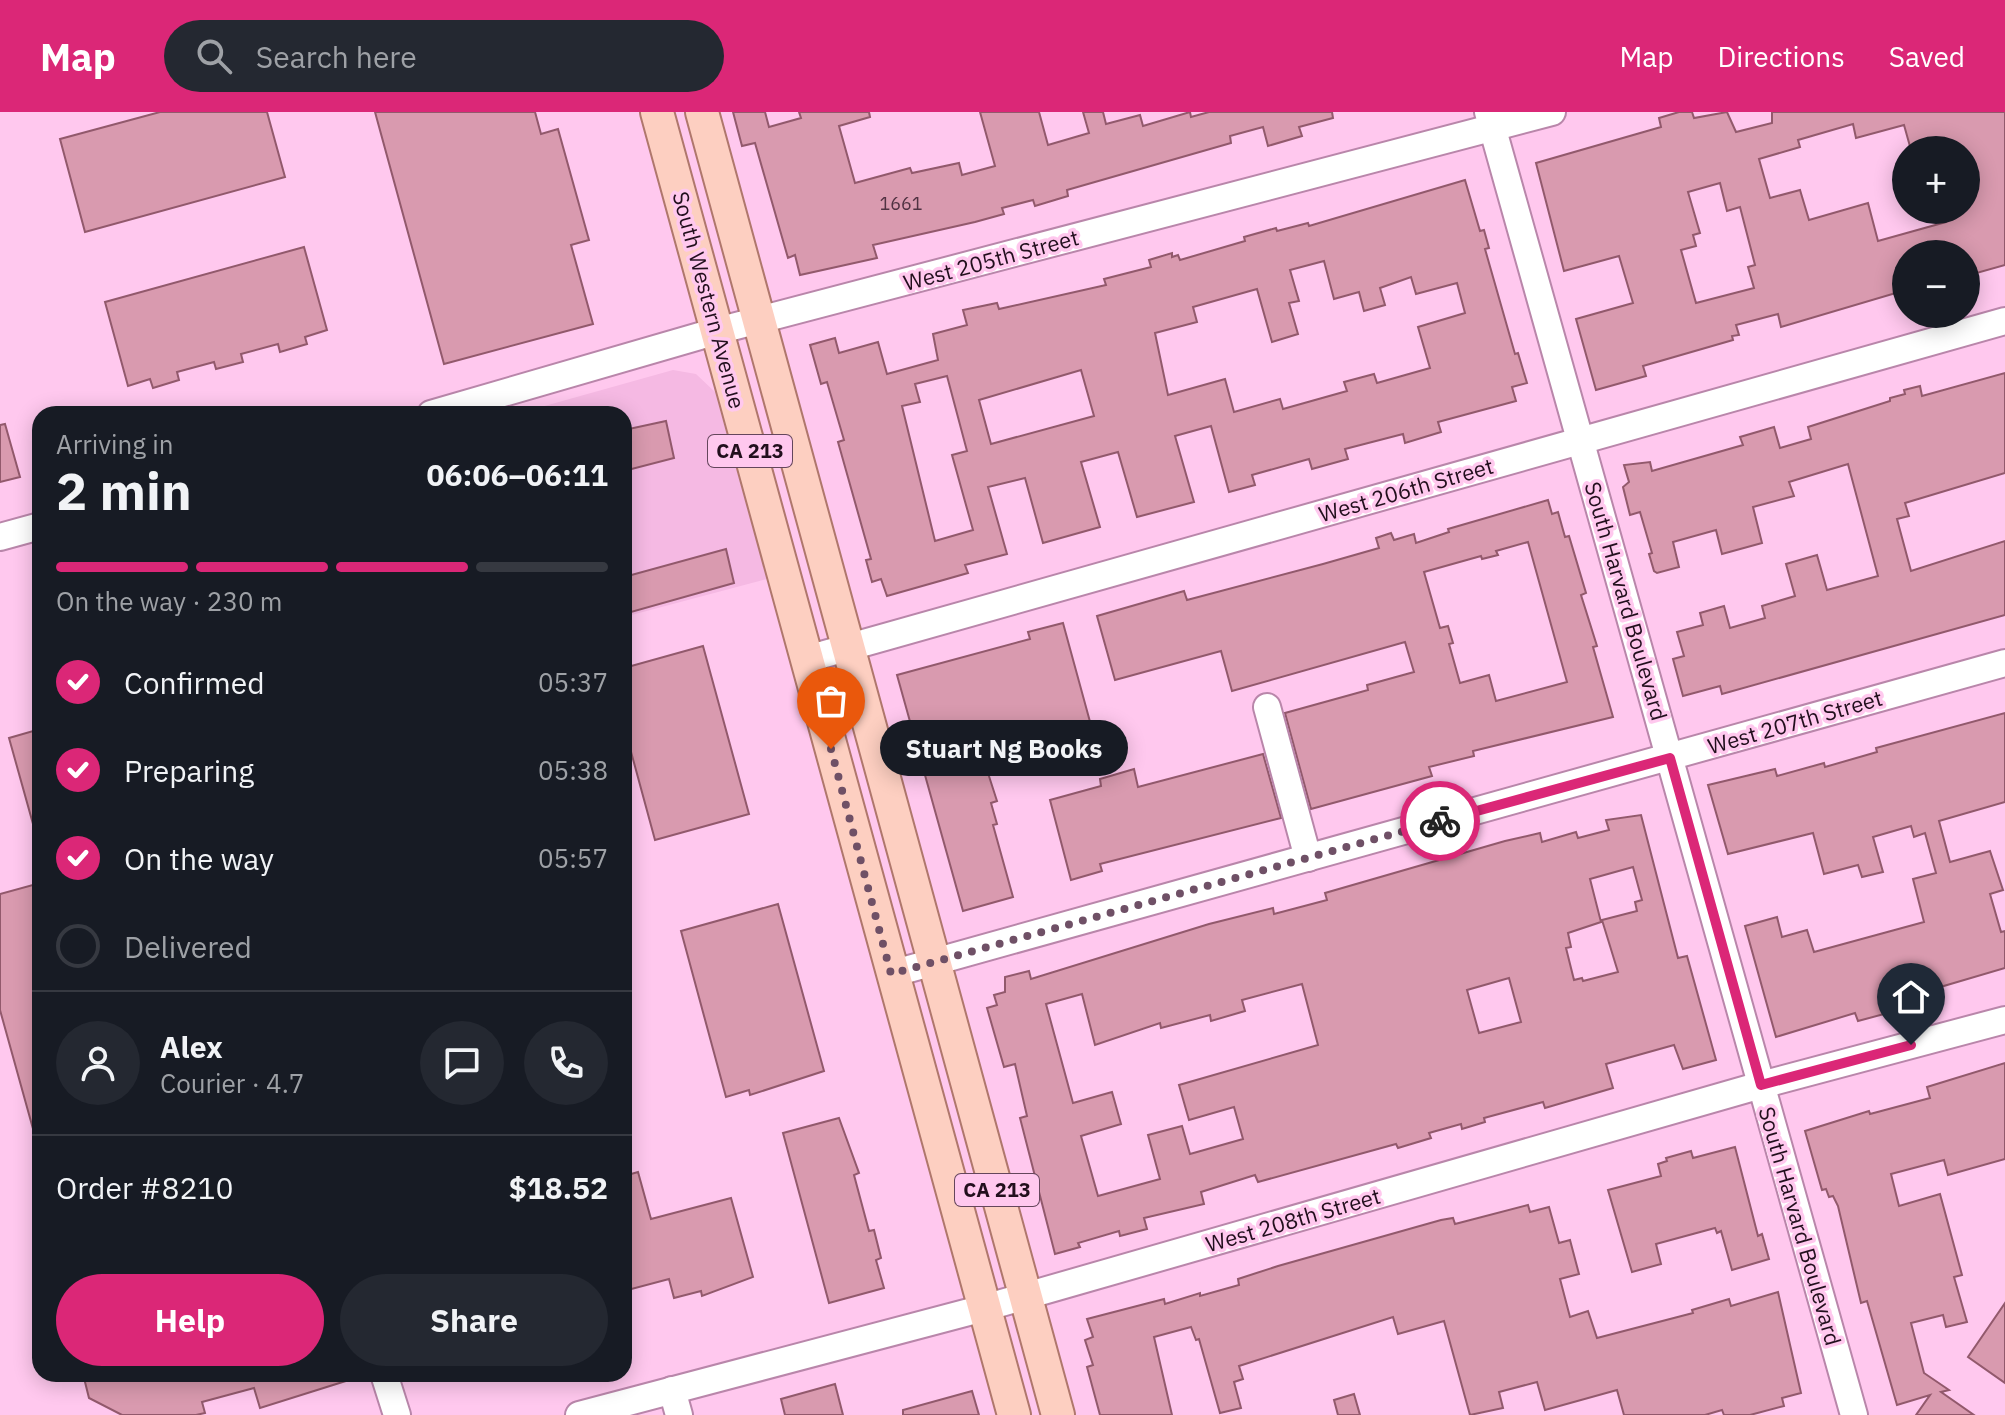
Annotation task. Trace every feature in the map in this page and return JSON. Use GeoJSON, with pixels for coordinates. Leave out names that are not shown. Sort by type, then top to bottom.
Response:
{"type":"FeatureCollection","features":[{"type":"Feature","properties":{"kind":"main road","name":"South Western Avenue"},"geometry":{"type":"LineString","coordinates":[[657,112],[1014,1415]]}},
{"type":"Feature","properties":{"kind":"main road","name":"South Western Avenue"},"geometry":{"type":"LineString","coordinates":[[702,112],[1058,1415]]}},
{"type":"Feature","properties":{"kind":"street","name":"West 205th Street"},"geometry":{"type":"LineString","coordinates":[[459,406],[717,331],[1490,120],[1552,112]]}},
{"type":"Feature","properties":{"kind":"street","name":"South Harvard Boulevard"},"geometry":{"type":"LineString","coordinates":[[1490,120],[1854,1415]]}},
{"type":"Feature","properties":{"kind":"street","name":"West 206th Street"},"geometry":{"type":"LineString","coordinates":[[807,659],[2005,321]]}},
{"type":"Feature","properties":{"kind":"street"},"geometry":{"type":"LineString","coordinates":[[0,537],[32,528]]}},
{"type":"Feature","properties":{"kind":"street","name":"West 207th Street"},"geometry":{"type":"LineString","coordinates":[[891,974],[2005,663]]}},
{"type":"Feature","properties":{"kind":"street"},"geometry":{"type":"LineString","coordinates":[[1267,707],[1308,858]]}},
{"type":"Feature","properties":{"kind":"street","name":"West 208th Street"},"geometry":{"type":"LineString","coordinates":[[579,1415],[676,1402],[984,1308],[1761,1085],[2005,1020]]}},
{"type":"Feature","properties":{"kind":"street"},"geometry":{"type":"LineString","coordinates":[[387,1382],[397,1415]]}},
{"type":"Feature","properties":{"kind":"shaded area"},"geometry":{"type":"Polygon","coordinates":[[[673,370],[696,374],[715,392],[767,579],[632,615],[632,406],[545,406],[673,370]]]}},
{"type":"Feature","properties":{"kind":"building"},"geometry":{"type":"Polygon","coordinates":[[[160,112],[267,112],[285,177],[85,232],[60,139],[160,112]]]}},
{"type":"Feature","properties":{"kind":"building"},"geometry":{"type":"Polygon","coordinates":[[[375,112],[535,112],[541,134],[558,129],[589,240],[571,245],[593,324],[444,364],[375,112]]]}},
{"type":"Feature","properties":{"kind":"building"},"geometry":{"type":"Polygon","coordinates":[[[733,112],[765,112],[769,127],[801,118],[799,112],[869,112],[870,117],[839,126],[855,183],[910,168],[912,173],[959,163],[962,175],[995,166],[980,112],[1039,112],[1048,145],[1089,133],[1083,112],[1103,112],[1106,124],[1140,115],[1143,126],[1190,112],[1191,117],[1209,112],[1332,112],[1333,118],[1299,127],[1302,136],[1268,146],[1263,127],[1230,136],[1231,143],[1067,190],[1068,196],[1035,206],[1033,200],[1002,208],[1004,214],[873,245],[877,258],[800,275],[795,255],[788,258],[755,143],[742,146],[733,112]]]}},
{"type":"Feature","properties":{"kind":"building"},"geometry":{"type":"Polygon","coordinates":[[[1679,112],[1692,112],[1694,118],[1727,112],[1736,132],[1772,123],[1772,112],[2005,112],[2005,265],[1980,272],[1980,240],[1892,240],[1892,294],[1781,327],[1778,314],[1736,325],[1739,335],[1732,336],[1733,340],[1643,366],[1646,376],[1596,390],[1576,319],[1633,303],[1619,256],[1564,271],[1536,163],[1661,127],[1659,118],[1679,112]],[[1853,124],[1798,140],[1800,147],[1759,159],[1770,198],[1800,190],[1809,220],[1868,203],[1878,241],[1939,224],[1980,224],[1980,136],[1907,136],[1904,125],[1856,138],[1853,124]],[[1720,183],[1688,192],[1700,233],[1693,235],[1696,246],[1681,250],[1696,303],[1754,288],[1748,267],[1755,265],[1740,207],[1727,211],[1720,183]]]}},
{"type":"Feature","properties":{"kind":"building"},"geometry":{"type":"Polygon","coordinates":[[[1465,180],[1480,231],[1484,230],[1489,248],[1485,249],[1515,354],[1518,353],[1527,383],[1512,387],[1516,401],[1438,422],[1441,432],[1405,443],[1403,434],[1345,449],[1348,459],[1312,469],[1309,459],[1252,475],[1255,485],[1229,492],[1211,426],[1175,436],[1194,502],[1137,517],[1118,452],[1081,462],[1100,527],[1043,543],[1025,478],[988,487],[1007,554],[965,565],[968,573],[887,596],[881,579],[872,582],[866,560],[871,559],[838,442],[844,440],[827,382],[821,384],[810,345],[835,338],[839,353],[878,342],[887,374],[938,360],[933,334],[967,325],[963,310],[997,303],[999,309],[1106,285],[1104,279],[1151,267],[1149,260],[1172,253],[1172,257],[1178,255],[1180,260],[1245,241],[1244,237],[1276,228],[1277,231],[1308,223],[1309,226],[1465,180]],[[1324,261],[1290,270],[1299,301],[1289,303],[1298,334],[1272,342],[1257,289],[1193,307],[1197,322],[1155,333],[1168,395],[1225,379],[1234,412],[1280,399],[1283,409],[1347,391],[1344,382],[1374,374],[1377,383],[1430,368],[1418,327],[1465,313],[1457,283],[1416,294],[1411,277],[1380,288],[1385,305],[1364,311],[1359,292],[1334,299],[1324,261]],[[1081,370],[979,400],[991,444],[1094,416],[1081,370]],[[947,376],[915,384],[920,402],[902,406],[935,541],[973,530],[952,455],[967,451],[947,376]]]}},
{"type":"Feature","properties":{"kind":"building"},"geometry":{"type":"Polygon","coordinates":[[[304,247],[327,330],[305,337],[307,344],[280,352],[278,344],[241,354],[243,362],[216,369],[214,362],[177,372],[179,380],[153,388],[150,379],[128,386],[105,302],[304,247]]]}},
{"type":"Feature","properties":{"kind":"building"},"geometry":{"type":"Polygon","coordinates":[[[2005,373],[2005,473],[1905,503],[1909,516],[1897,519],[1911,571],[2005,541],[2005,615],[1722,694],[1720,686],[1683,696],[1673,659],[1684,656],[1677,632],[1703,625],[1700,613],[1724,606],[1730,628],[1765,618],[1762,606],[1795,596],[1786,564],[1817,555],[1827,590],[1878,576],[1848,464],[1789,482],[1794,496],[1753,507],[1762,543],[1722,554],[1716,530],[1673,542],[1679,567],[1657,573],[1649,554],[1652,553],[1640,512],[1630,515],[1623,487],[1629,482],[1624,465],[1650,462],[1652,471],[1743,445],[1740,437],[1774,427],[1780,448],[1811,439],[1808,427],[1890,401],[1890,398],[1905,394],[1904,390],[1920,386],[1922,396],[2005,373]]]}},
{"type":"Feature","properties":{"kind":"building"},"geometry":{"type":"Polygon","coordinates":[[[666,421],[674,458],[632,469],[632,428],[666,421]]]}},
{"type":"Feature","properties":{"kind":"building"},"geometry":{"type":"Polygon","coordinates":[[[5,424],[20,477],[0,482],[0,425],[5,424]]]}},
{"type":"Feature","properties":{"kind":"building"},"geometry":{"type":"Polygon","coordinates":[[[1548,500],[1552,514],[1558,512],[1565,537],[1569,536],[1586,593],[1581,595],[1597,646],[1593,647],[1613,717],[1473,751],[1474,756],[1429,767],[1432,776],[1311,809],[1285,713],[1368,690],[1367,685],[1414,672],[1405,642],[1232,691],[1221,651],[1115,680],[1097,616],[1184,591],[1187,600],[1323,564],[1379,548],[1376,538],[1391,533],[1394,540],[1414,534],[1416,543],[1449,532],[1448,529],[1548,500]],[[1528,542],[1496,551],[1498,555],[1482,559],[1481,556],[1424,572],[1440,628],[1448,626],[1453,643],[1449,644],[1460,683],[1489,675],[1496,701],[1567,682],[1528,542]]]}},
{"type":"Feature","properties":{"kind":"building"},"geometry":{"type":"Polygon","coordinates":[[[726,549],[734,583],[632,612],[632,575],[726,549]]]}},
{"type":"Feature","properties":{"kind":"building"},"geometry":{"type":"Polygon","coordinates":[[[1063,623],[1095,740],[987,770],[997,801],[991,803],[997,824],[993,825],[1013,897],[963,911],[897,675],[1030,639],[1028,632],[1063,623]]]}},
{"type":"Feature","properties":{"kind":"building"},"geometry":{"type":"Polygon","coordinates":[[[703,646],[749,814],[655,840],[632,755],[632,666],[703,646]]]}},
{"type":"Feature","properties":{"kind":"building"},"geometry":{"type":"Polygon","coordinates":[[[2005,713],[2005,802],[1939,821],[1950,862],[1990,851],[2003,890],[1990,894],[2001,932],[2005,931],[2005,968],[1937,988],[1940,999],[1858,1021],[1855,1013],[1776,1037],[1745,926],[1777,917],[1782,937],[1807,930],[1814,952],[1924,922],[1913,879],[1936,873],[1925,833],[1914,837],[1911,826],[1873,837],[1883,872],[1862,877],[1858,865],[1824,874],[1813,833],[1728,854],[1708,785],[1775,769],[1777,776],[1824,763],[1825,767],[1877,752],[1876,748],[2005,713]]]}},
{"type":"Feature","properties":{"kind":"building"},"geometry":{"type":"Polygon","coordinates":[[[32,731],[32,820],[9,738],[32,731]]]}},
{"type":"Feature","properties":{"kind":"building"},"geometry":{"type":"Polygon","coordinates":[[[1263,754],[1281,818],[1100,864],[1102,871],[1071,880],[1050,800],[1101,786],[1100,779],[1134,769],[1138,787],[1263,754]]]}},
{"type":"Feature","properties":{"kind":"building"},"geometry":{"type":"Polygon","coordinates":[[[1641,815],[1678,958],[1687,956],[1716,1060],[1683,1069],[1674,1045],[1606,1064],[1613,1088],[1545,1108],[1543,1102],[1484,1118],[1485,1122],[1462,1129],[1461,1124],[1429,1133],[1431,1138],[1398,1148],[1396,1144],[1258,1182],[1255,1175],[1201,1192],[1204,1204],[1144,1218],[1147,1229],[1120,1236],[1119,1231],[1078,1243],[1080,1247],[1055,1254],[1020,1118],[1027,1116],[1015,1064],[1004,1067],[987,1008],[997,1005],[994,995],[1005,992],[1005,977],[1029,971],[1031,979],[1209,924],[1273,908],[1274,914],[1327,900],[1325,893],[1505,841],[1540,833],[1542,842],[1576,832],[1578,838],[1609,830],[1606,820],[1641,815]],[[1633,867],[1590,879],[1601,922],[1568,933],[1571,947],[1566,948],[1574,980],[1582,978],[1583,981],[1618,972],[1602,920],[1637,911],[1635,902],[1642,900],[1633,867]],[[1509,978],[1467,990],[1479,1033],[1521,1022],[1509,978]],[[1302,984],[1242,1000],[1245,1011],[1211,1021],[1210,1015],[1161,1028],[1160,1023],[1095,1045],[1082,994],[1046,1004],[1073,1103],[1112,1092],[1121,1124],[1081,1136],[1098,1196],[1160,1179],[1148,1135],[1182,1126],[1190,1154],[1243,1139],[1234,1107],[1189,1120],[1179,1085],[1318,1045],[1302,984]]]}},
{"type":"Feature","properties":{"kind":"building"},"geometry":{"type":"Polygon","coordinates":[[[32,885],[32,1125],[0,1010],[0,894],[32,885]]]}},
{"type":"Feature","properties":{"kind":"building"},"geometry":{"type":"Polygon","coordinates":[[[778,904],[824,1071],[750,1095],[749,1090],[726,1097],[681,931],[778,904]]]}},
{"type":"Feature","properties":{"kind":"building"},"geometry":{"type":"Polygon","coordinates":[[[2005,1063],[2005,1159],[1948,1175],[1944,1160],[1891,1174],[1899,1206],[1940,1194],[1962,1275],[1954,1277],[1967,1322],[1946,1327],[1943,1315],[1911,1323],[1924,1373],[1949,1390],[1941,1392],[1974,1415],[1916,1415],[1930,1395],[1897,1405],[1867,1301],[1861,1303],[1838,1206],[1826,1189],[1822,1190],[1805,1131],[1869,1111],[1870,1114],[1930,1098],[1927,1087],[2005,1063]]]}},
{"type":"Feature","properties":{"kind":"building"},"geometry":{"type":"Polygon","coordinates":[[[839,1118],[859,1173],[854,1175],[869,1231],[874,1230],[881,1258],[876,1260],[884,1288],[829,1303],[783,1133],[839,1118]]]}},
{"type":"Feature","properties":{"kind":"building"},"geometry":{"type":"Polygon","coordinates":[[[1735,1147],[1758,1236],[1762,1234],[1769,1259],[1732,1270],[1721,1231],[1717,1233],[1715,1228],[1656,1244],[1661,1264],[1632,1272],[1608,1190],[1661,1176],[1658,1164],[1667,1161],[1666,1158],[1691,1151],[1693,1158],[1735,1147]]]}},
{"type":"Feature","properties":{"kind":"building"},"geometry":{"type":"Polygon","coordinates":[[[638,1172],[651,1219],[731,1198],[753,1277],[702,1296],[701,1291],[674,1298],[669,1279],[632,1289],[632,1174],[638,1172]]]}},
{"type":"Feature","properties":{"kind":"building"},"geometry":{"type":"Polygon","coordinates":[[[1528,1205],[1530,1212],[1549,1207],[1559,1243],[1570,1240],[1579,1274],[1560,1279],[1570,1317],[1588,1311],[1597,1338],[1693,1313],[1692,1310],[1729,1299],[1731,1306],[1778,1292],[1801,1393],[1782,1398],[1784,1406],[1750,1415],[1724,1415],[1722,1410],[1705,1415],[1624,1415],[1617,1390],[1545,1410],[1537,1382],[1499,1392],[1503,1408],[1470,1415],[1444,1321],[1398,1334],[1393,1317],[1239,1366],[1243,1379],[1234,1382],[1241,1408],[1220,1413],[1199,1339],[1196,1340],[1191,1327],[1154,1337],[1172,1415],[1100,1415],[1087,1367],[1093,1365],[1085,1340],[1093,1337],[1087,1319],[1164,1299],[1165,1304],[1200,1293],[1200,1296],[1239,1285],[1238,1279],[1278,1266],[1441,1220],[1453,1218],[1455,1224],[1528,1205]]]}},
{"type":"Feature","properties":{"kind":"building"},"geometry":{"type":"Polygon","coordinates":[[[2005,1303],[2005,1383],[1968,1357],[2005,1303]]]}},
{"type":"Feature","properties":{"kind":"building"},"geometry":{"type":"Polygon","coordinates":[[[85,1382],[343,1382],[260,1408],[254,1388],[202,1402],[205,1413],[196,1415],[122,1415],[89,1398],[85,1382]]]}},
{"type":"Feature","properties":{"kind":"building"},"geometry":{"type":"Polygon","coordinates":[[[835,1384],[843,1415],[785,1415],[781,1399],[835,1384]]]}},
{"type":"Feature","properties":{"kind":"building"},"geometry":{"type":"Polygon","coordinates":[[[972,1391],[979,1415],[903,1415],[903,1410],[972,1391]]]}},
{"type":"Feature","properties":{"kind":"building"},"geometry":{"type":"Polygon","coordinates":[[[1354,1394],[1360,1415],[1338,1415],[1334,1400],[1354,1394]]]}},
{"type":"Feature","properties":{"kind":"way so far"},"geometry":{"type":"LineString","coordinates":[[831,749],[891,974],[1440,821]]}},
{"type":"Feature","properties":{"kind":"place","name":"Stuart Ng Books"},"geometry":{"type":"Point","coordinates":[831,749]}},
{"type":"Feature","properties":{"kind":"route"},"geometry":{"type":"LineString","coordinates":[[1440,821],[1670,758],[1761,1085],[1911,1045]]}}]}
